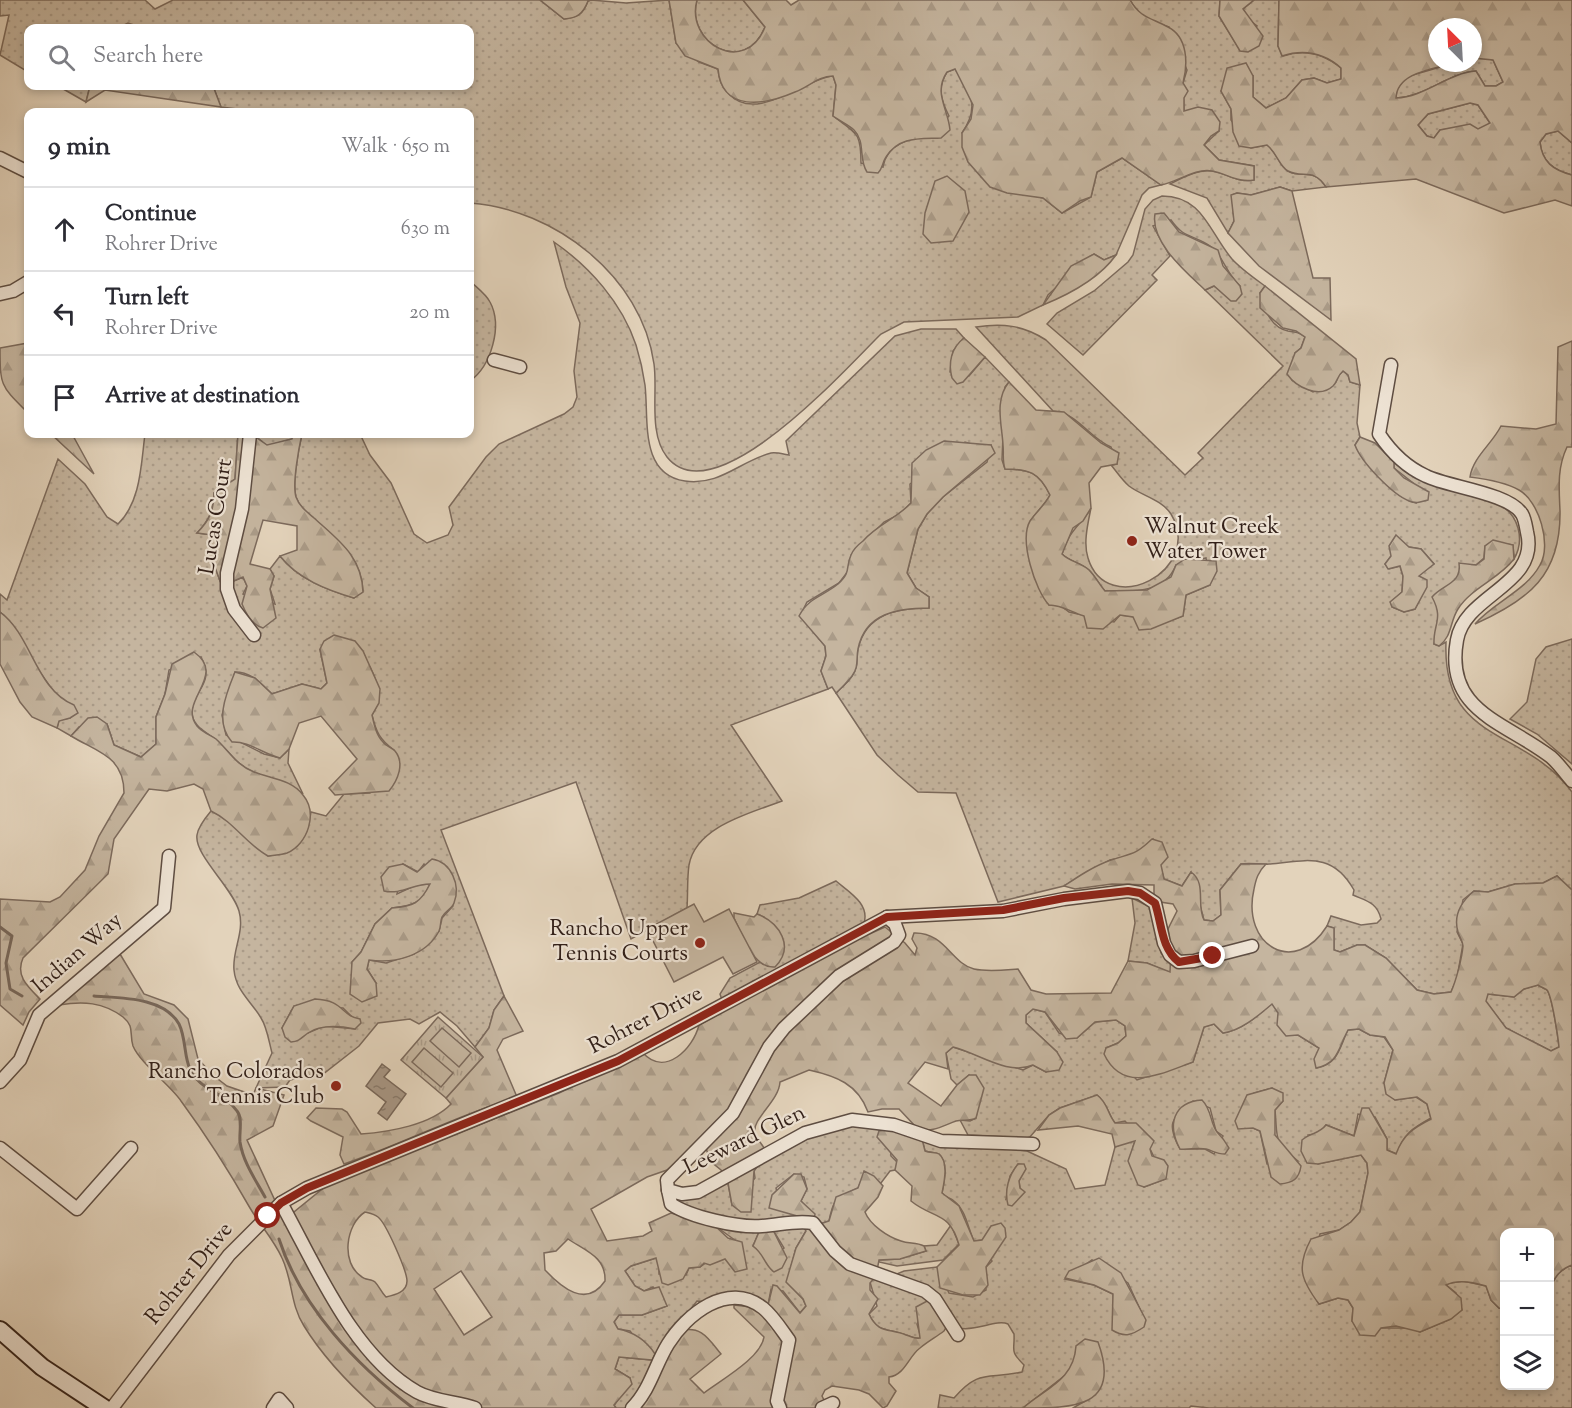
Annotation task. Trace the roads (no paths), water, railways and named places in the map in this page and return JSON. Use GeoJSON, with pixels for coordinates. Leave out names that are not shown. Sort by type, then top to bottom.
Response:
{"type":"FeatureCollection","features":[{"type":"Feature","properties":{"kind":"street"},"geometry":{"type":"LineString","coordinates":[[0,158],[24,170]]}},
{"type":"Feature","properties":{"kind":"street"},"geometry":{"type":"LineString","coordinates":[[0,294],[24,284]]}},
{"type":"Feature","properties":{"kind":"street"},"geometry":{"type":"LineString","coordinates":[[494,360],[520,367]]}},
{"type":"Feature","properties":{"kind":"street"},"geometry":{"type":"LineString","coordinates":[[1391,365],[1379,434],[1392,454],[1425,476],[1507,502],[1522,513],[1530,544],[1523,568],[1465,618],[1454,656],[1458,679],[1468,701],[1497,726],[1552,758],[1572,781]]}},
{"type":"Feature","properties":{"kind":"street","name":"Lucas Court"},"geometry":{"type":"LineString","coordinates":[[250,438],[242,509],[227,573],[227,589],[234,609],[254,635]]}},
{"type":"Feature","properties":{"kind":"street","name":"Indian Way"},"geometry":{"type":"LineString","coordinates":[[0,1082],[20,1060],[39,1015],[164,908],[169,856]]}},
{"type":"Feature","properties":{"kind":"street","name":"Rohrer Drive"},"geometry":{"type":"LineString","coordinates":[[112,1408],[229,1255],[281,1203],[335,1176],[618,1061],[887,917],[1003,910],[1064,898],[1128,891],[1140,893],[1155,903],[1164,943],[1170,955],[1179,962],[1194,961],[1252,946]]}},
{"type":"Feature","properties":{"kind":"street","name":"Leeward Glen"},"geometry":{"type":"LineString","coordinates":[[887,917],[898,929],[899,935],[894,942],[839,976],[784,1028],[769,1047],[733,1113],[694,1156],[672,1173],[667,1180],[668,1190],[682,1194],[698,1192],[805,1133],[852,1120],[894,1125],[941,1141],[1033,1144]]}},
{"type":"Feature","properties":{"kind":"street"},"geometry":{"type":"LineString","coordinates":[[0,1148],[77,1209],[131,1148]]}},
{"type":"Feature","properties":{"kind":"street"},"geometry":{"type":"LineString","coordinates":[[668,1190],[671,1204],[684,1212],[759,1227],[793,1221],[813,1223],[835,1251],[850,1264],[925,1291],[935,1299],[958,1335]]}},
{"type":"Feature","properties":{"kind":"street"},"geometry":{"type":"LineString","coordinates":[[281,1203],[351,1326],[380,1363],[418,1393],[475,1408]]}},
{"type":"Feature","properties":{"kind":"street"},"geometry":{"type":"LineString","coordinates":[[632,1408],[641,1399],[668,1346],[685,1321],[708,1305],[723,1299],[744,1299],[762,1306],[789,1340],[777,1401],[780,1408]]}},
{"type":"Feature","properties":{"kind":"street"},"geometry":{"type":"LineString","coordinates":[[0,1330],[42,1367],[104,1408]]}},
{"type":"Feature","properties":{"kind":"street"},"geometry":{"type":"LineString","coordinates":[[273,1408],[279,1399],[287,1408]]}},
{"type":"Feature","properties":{"kind":"water"},"geometry":{"type":"Polygon","coordinates":[[[382,1064],[390,1070],[384,1077],[406,1094],[387,1120],[378,1113],[386,1102],[366,1086],[382,1064]]]}},
{"type":"Feature","properties":{"kind":"waterway"},"geometry":{"type":"LineString","coordinates":[[0,927],[12,936],[6,963],[10,989],[22,996]]}},
{"type":"Feature","properties":{"kind":"waterway"},"geometry":{"type":"LineString","coordinates":[[94,996],[141,1001],[153,1004],[172,1015],[181,1029],[188,1064],[194,1076],[205,1087],[225,1099],[239,1114],[240,1142],[244,1156],[265,1197]]}},
{"type":"Feature","properties":{"kind":"waterway"},"geometry":{"type":"LineString","coordinates":[[279,1239],[301,1288],[333,1333],[371,1373],[413,1408]]}},
{"type":"Feature","properties":{"kind":"place","name":"Walnut Creek Water Tower"},"geometry":{"type":"Point","coordinates":[1132,541]}},
{"type":"Feature","properties":{"kind":"place","name":"Rancho Upper Tennis Courts"},"geometry":{"type":"Point","coordinates":[700,943]}},
{"type":"Feature","properties":{"kind":"place","name":"Rancho Colorados Tennis Club"},"geometry":{"type":"Point","coordinates":[336,1086]}}]}
